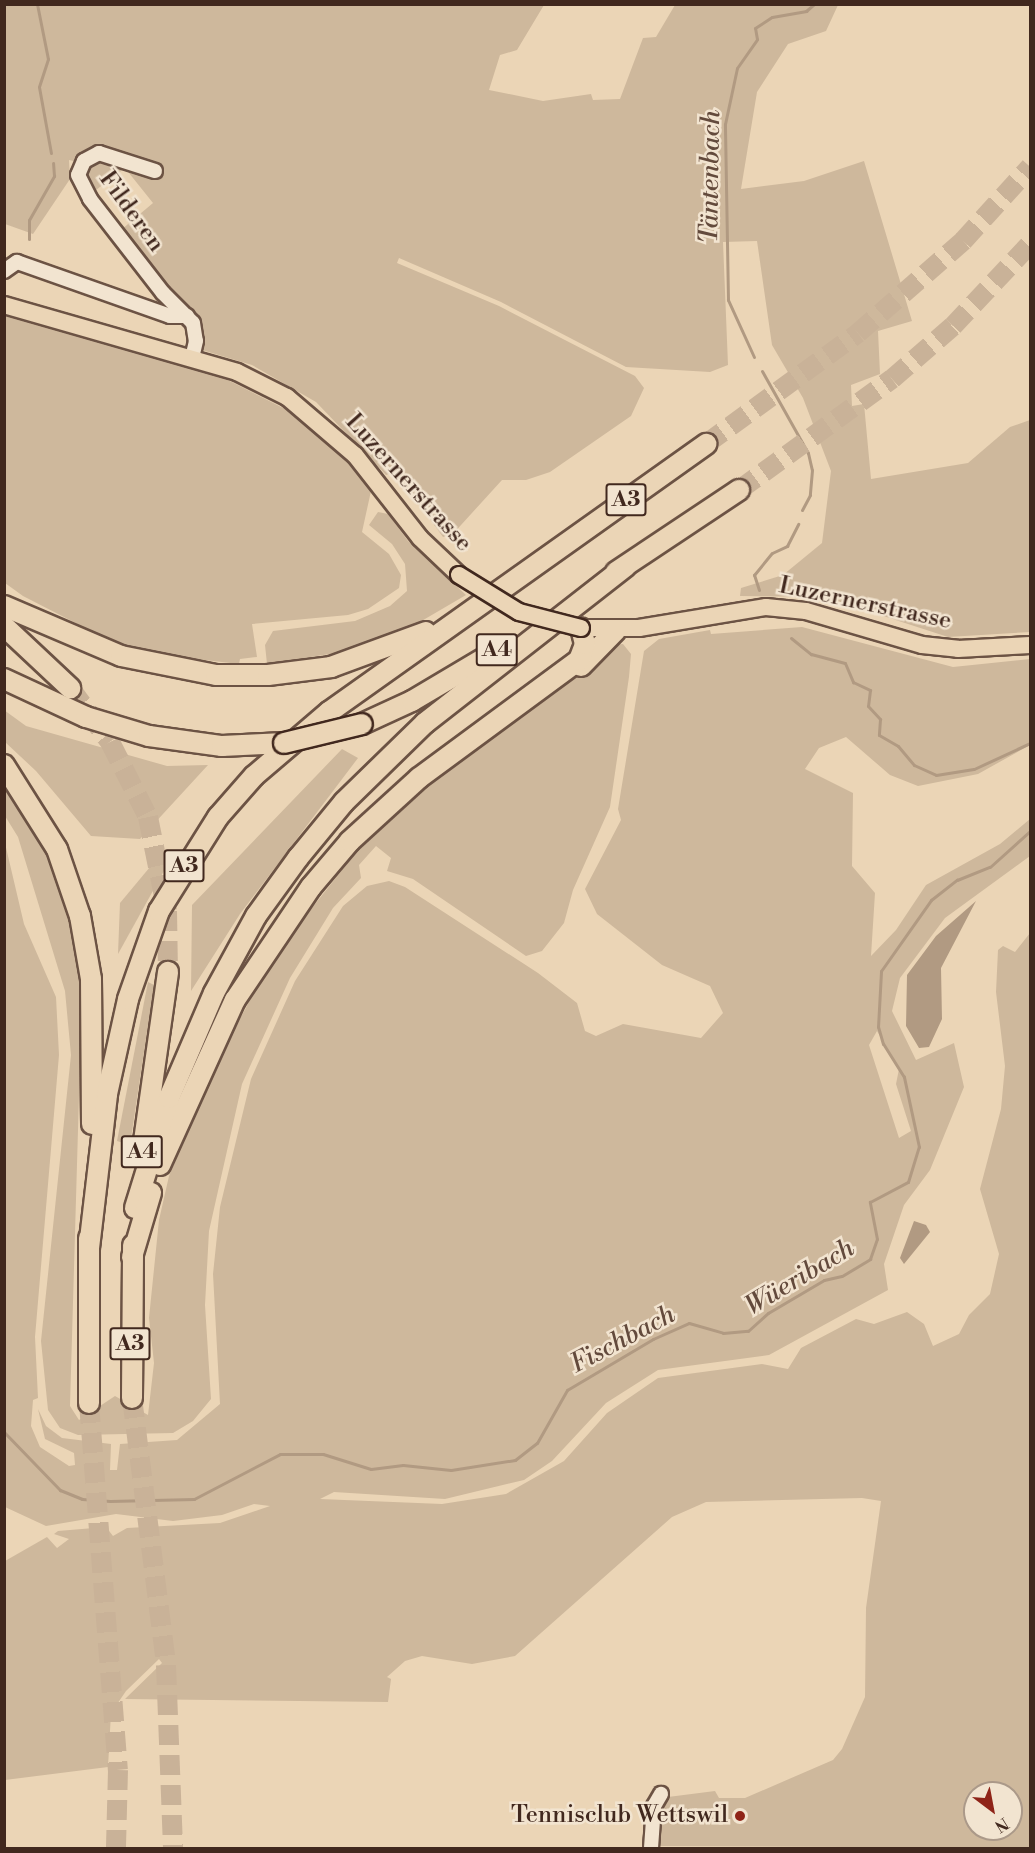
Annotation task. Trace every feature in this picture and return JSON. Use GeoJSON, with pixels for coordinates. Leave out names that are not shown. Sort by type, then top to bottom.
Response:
{"type":"FeatureCollection","features":[{"type":"Feature","properties":{"kind":"highway","name":"A3"},"geometry":{"type":"LineString","coordinates":[[89,1248],[107,1094],[125,1009],[159,911],[188,859],[218,817],[281,750],[479,604],[706,444]]}},
{"type":"Feature","properties":{"kind":"highway","name":"A3"},"geometry":{"type":"LineString","coordinates":[[132,1398],[132,1257],[135,1208],[169,1098],[209,1003],[245,933],[298,858],[344,802],[433,716],[626,566],[739,490]]}},
{"type":"Feature","properties":{"kind":"highway","name":"A4"},"geometry":{"type":"LineString","coordinates":[[4,670],[64,707],[149,736],[222,746],[284,743],[362,724],[447,681],[626,566]]}},
{"type":"Feature","properties":{"kind":"highway"},"geometry":{"type":"LineString","coordinates":[[4,593],[102,650]]}},
{"type":"Feature","properties":{"kind":"highway","name":"A4"},"geometry":{"type":"LineString","coordinates":[[4,606],[102,650],[191,673],[286,674],[381,652],[479,604]]}},
{"type":"Feature","properties":{"kind":"highway"},"geometry":{"type":"LineString","coordinates":[[4,626],[70,688]]}},
{"type":"Feature","properties":{"kind":"highway"},"geometry":{"type":"LineString","coordinates":[[558,678],[584,652],[581,628]]}},
{"type":"Feature","properties":{"kind":"highway"},"geometry":{"type":"LineString","coordinates":[[558,678],[580,667],[616,630]]}},
{"type":"Feature","properties":{"kind":"highway","name":"A3"},"geometry":{"type":"LineString","coordinates":[[132,1257],[169,1139],[235,1000],[311,887],[376,818],[465,743],[558,678]]}},
{"type":"Feature","properties":{"kind":"highway"},"geometry":{"type":"LineString","coordinates":[[4,679],[64,707]]}},
{"type":"Feature","properties":{"kind":"highway","name":"A3"},"geometry":{"type":"LineString","coordinates":[[4,765],[57,849],[87,951],[94,1026],[89,1248],[89,1403]]}},
{"type":"Feature","properties":{"kind":"highway","name":"A4"},"geometry":{"type":"LineString","coordinates":[[135,1208],[168,972]]}},
{"type":"Feature","properties":{"kind":"main road","name":"Luzernerstrasse"},"geometry":{"type":"LineString","coordinates":[[4,305],[192,358],[265,385],[314,416],[355,455],[420,538],[459,575],[519,612],[581,628],[616,630],[766,607],[807,611],[922,645],[958,649],[1030,645]]}},
{"type":"Feature","properties":{"kind":"street","name":"Filderen"},"geometry":{"type":"LineString","coordinates":[[155,171],[99,153],[84,160],[78,175],[84,190],[163,293],[187,316]]}},
{"type":"Feature","properties":{"kind":"street"},"geometry":{"type":"LineString","coordinates":[[4,271],[17,262],[170,316],[187,316],[196,331],[192,358]]}},
{"type":"Feature","properties":{"kind":"street"},"geometry":{"type":"LineString","coordinates":[[651,1848],[654,1806],[661,1794]]}},
{"type":"Feature","properties":{"kind":"shaded area"},"geometry":{"type":"Polygon","coordinates":[[[5,5],[544,5],[517,50],[500,55],[489,90],[543,101],[591,94],[593,100],[620,99],[643,38],[656,37],[675,5],[838,5],[826,31],[788,44],[757,92],[741,189],[804,181],[864,161],[912,321],[878,331],[880,374],[851,385],[852,406],[864,404],[871,479],[968,463],[1010,427],[1030,420],[1030,632],[948,637],[825,597],[740,596],[741,588],[783,575],[822,543],[831,471],[803,398],[772,345],[757,241],[723,242],[728,365],[710,372],[626,367],[501,302],[399,258],[397,263],[499,306],[635,376],[644,388],[631,416],[550,472],[526,480],[502,480],[451,536],[443,537],[395,472],[386,475],[316,402],[252,365],[202,350],[199,321],[175,300],[121,230],[153,203],[125,168],[92,193],[83,174],[86,165],[101,155],[150,165],[113,150],[78,162],[69,160],[70,179],[33,234],[5,224],[5,5]]]}},
{"type":"Feature","properties":{"kind":"shaded area"},"geometry":{"type":"Polygon","coordinates":[[[5,316],[226,379],[297,415],[336,449],[371,491],[362,532],[389,554],[401,575],[399,588],[368,609],[348,615],[252,624],[257,657],[240,659],[239,664],[145,653],[103,637],[23,596],[5,583],[5,316]]]}},
{"type":"Feature","properties":{"kind":"shaded area"},"geometry":{"type":"Polygon","coordinates":[[[378,512],[388,514],[408,541],[466,595],[413,626],[348,651],[267,664],[265,645],[273,631],[355,621],[390,606],[407,591],[405,564],[392,544],[369,525],[378,512]]]}},
{"type":"Feature","properties":{"kind":"shaded area"},"geometry":{"type":"Polygon","coordinates":[[[802,627],[953,667],[1030,659],[1030,745],[978,774],[918,786],[890,775],[846,737],[819,748],[805,769],[853,793],[852,866],[875,893],[871,956],[896,930],[926,885],[1000,844],[1030,819],[1030,856],[945,918],[900,978],[892,1011],[916,1060],[954,1043],[964,1087],[930,1170],[904,1205],[884,1264],[888,1290],[769,1355],[658,1370],[606,1403],[552,1461],[524,1480],[445,1499],[334,1492],[320,1499],[442,1504],[506,1494],[564,1461],[607,1413],[658,1378],[762,1364],[788,1369],[801,1348],[856,1319],[874,1324],[907,1312],[924,1324],[933,1346],[959,1334],[969,1315],[990,1294],[999,1254],[980,1189],[1001,1109],[1005,1066],[996,992],[998,950],[1003,946],[1015,952],[1030,933],[1030,1848],[653,1846],[657,1809],[668,1797],[715,1791],[719,1798],[745,1798],[833,1760],[842,1749],[865,1697],[866,1608],[881,1501],[862,1498],[706,1502],[672,1517],[515,1656],[472,1664],[422,1656],[405,1661],[387,1677],[391,1679],[388,1702],[125,1699],[162,1663],[159,1659],[126,1691],[111,1713],[108,1767],[5,1780],[5,1561],[47,1537],[57,1548],[69,1539],[54,1534],[58,1531],[106,1527],[113,1536],[127,1528],[220,1523],[270,1506],[254,1504],[222,1515],[173,1521],[116,1514],[46,1526],[5,1507],[4,839],[24,924],[56,997],[59,1055],[35,1337],[38,1398],[33,1400],[31,1426],[40,1447],[69,1466],[75,1465],[74,1453],[45,1439],[38,1409],[46,1426],[62,1438],[111,1444],[110,1470],[117,1470],[120,1444],[177,1440],[220,1404],[213,1274],[220,1207],[251,1079],[295,981],[343,906],[367,886],[389,881],[405,887],[538,973],[577,1003],[585,1031],[596,1036],[623,1024],[701,1038],[723,1013],[710,986],[662,965],[597,914],[585,889],[621,820],[618,809],[644,651],[659,639],[710,630],[711,634],[802,627]],[[877,1031],[869,1045],[899,1138],[911,1131],[896,1084],[899,1069],[877,1031]]]}},
{"type":"Feature","properties":{"kind":"shaded area"},"geometry":{"type":"Polygon","coordinates":[[[623,644],[631,654],[610,807],[573,890],[564,923],[542,951],[526,956],[413,879],[387,871],[391,858],[376,846],[359,865],[361,878],[333,908],[290,978],[242,1084],[209,1231],[205,1305],[211,1399],[193,1421],[173,1433],[78,1435],[60,1428],[48,1410],[41,1341],[71,1055],[65,991],[18,837],[5,816],[5,788],[55,869],[77,951],[82,992],[70,1406],[79,1420],[115,1396],[148,1415],[154,1363],[149,1318],[159,1220],[169,1176],[214,1068],[259,983],[292,933],[370,835],[475,745],[583,673],[611,645],[623,644]]]}},
{"type":"Feature","properties":{"kind":"shaded area"},"geometry":{"type":"Polygon","coordinates":[[[4,710],[26,726],[167,766],[208,765],[140,839],[91,836],[36,771],[5,742],[4,710]]]}},
{"type":"Feature","properties":{"kind":"shaded area"},"geometry":{"type":"Polygon","coordinates":[[[342,749],[358,758],[240,914],[191,991],[192,905],[342,749]]]}},
{"type":"Feature","properties":{"kind":"shaded area"},"geometry":{"type":"Polygon","coordinates":[[[170,860],[118,954],[120,903],[155,861],[170,860]]]}},
{"type":"Feature","properties":{"kind":"shaded area"},"geometry":{"type":"Polygon","coordinates":[[[976,901],[941,968],[942,1019],[929,1047],[919,1048],[906,1026],[907,975],[936,936],[976,901]]]}},
{"type":"Feature","properties":{"kind":"shaded area"},"geometry":{"type":"Polygon","coordinates":[[[148,982],[154,985],[130,1145],[117,1141],[148,982]]]}},
{"type":"Feature","properties":{"kind":"shaded area"},"geometry":{"type":"Polygon","coordinates":[[[914,1221],[926,1225],[930,1232],[904,1264],[900,1258],[914,1221]]]}},
{"type":"Feature","properties":{"kind":"waterway"},"geometry":{"type":"LineString","coordinates":[[37,4],[48,59],[39,87],[51,153]]}},
{"type":"Feature","properties":{"kind":"waterway","name":"Täntenbach"},"geometry":{"type":"LineString","coordinates":[[754,357],[728,300],[725,124],[737,68],[757,39],[755,28],[772,17],[806,11],[814,4]]}},
{"type":"Feature","properties":{"kind":"waterway"},"geometry":{"type":"LineString","coordinates":[[29,239],[29,220],[54,176],[53,163]]}},
{"type":"Feature","properties":{"kind":"waterway","name":"Täntenbach"},"geometry":{"type":"LineString","coordinates":[[762,371],[808,453],[812,470],[810,495],[802,510]]}},
{"type":"Feature","properties":{"kind":"waterway","name":"Täntenbach"},"geometry":{"type":"LineString","coordinates":[[759,590],[754,575],[772,553],[787,546],[798,524]]}},
{"type":"Feature","properties":{"kind":"waterway","name":"Täntenbach"},"geometry":{"type":"LineString","coordinates":[[791,638],[811,654],[845,663],[853,682],[870,690],[868,706],[880,719],[879,735],[898,746],[914,765],[936,775],[974,769],[1030,743]]}},
{"type":"Feature","properties":{"kind":"waterway","name":"Fischbach"},"geometry":{"type":"LineString","coordinates":[[4,1432],[60,1490],[82,1499],[110,1501],[194,1499],[280,1454],[323,1454],[371,1469],[403,1465],[451,1470],[515,1460],[537,1443],[567,1390],[653,1339],[689,1323],[723,1333],[748,1331],[768,1313],[824,1280],[842,1276],[870,1259],[877,1239],[870,1202],[908,1182],[919,1147],[904,1077],[883,1044],[878,1027],[881,971],[931,900],[957,880],[990,867],[1030,831]]}},
{"type":"Feature","properties":{"kind":"tunnel"},"geometry":{"type":"LineString","coordinates":[[706,444],[858,333],[963,241],[1030,167]]}},
{"type":"Feature","properties":{"kind":"tunnel"},"geometry":{"type":"LineString","coordinates":[[739,490],[892,379],[953,326],[1030,244]]}},
{"type":"Feature","properties":{"kind":"tunnel"},"geometry":{"type":"LineString","coordinates":[[70,688],[110,742],[148,817],[167,911],[168,972]]}},
{"type":"Feature","properties":{"kind":"tunnel"},"geometry":{"type":"LineString","coordinates":[[132,1398],[166,1665],[173,1848]]}},
{"type":"Feature","properties":{"kind":"tunnel"},"geometry":{"type":"LineString","coordinates":[[89,1403],[118,1770],[116,1848]]}},
{"type":"Feature","properties":{"kind":"place","name":"Tennisclub Wettswil"},"geometry":{"type":"Point","coordinates":[740,1816]}},
{"type":"Feature","properties":{"kind":"water label","name":"Wüeribach"},"geometry":{"type":"Point","coordinates":[800,1278]}}]}
